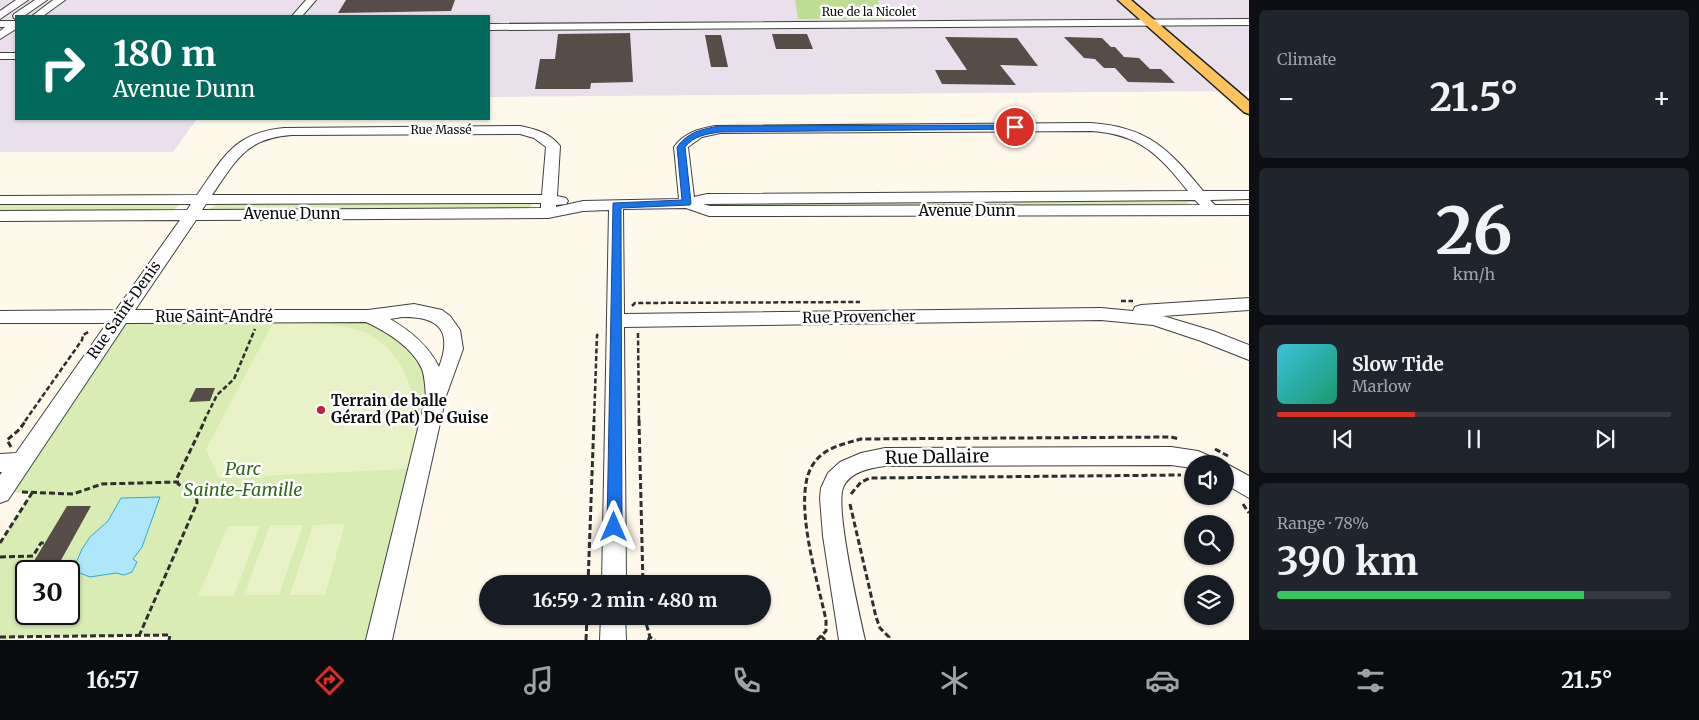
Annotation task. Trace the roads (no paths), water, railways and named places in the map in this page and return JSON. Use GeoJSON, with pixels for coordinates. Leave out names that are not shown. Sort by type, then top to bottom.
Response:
{"type":"FeatureCollection","features":[{"type":"Feature","properties":{"kind":"main road"},"geometry":{"type":"LineString","coordinates":[[1124,0],[1249,109]]}},
{"type":"Feature","properties":{"kind":"main road"},"geometry":{"type":"LineString","coordinates":[[1140,0],[1249,92]]}},
{"type":"Feature","properties":{"kind":"street"},"geometry":{"type":"LineString","coordinates":[[0,16],[24,0]]}},
{"type":"Feature","properties":{"kind":"street"},"geometry":{"type":"LineString","coordinates":[[20,15],[42,0]]}},
{"type":"Feature","properties":{"kind":"street"},"geometry":{"type":"LineString","coordinates":[[38,15],[60,0]]}},
{"type":"Feature","properties":{"kind":"street"},"geometry":{"type":"LineString","coordinates":[[298,15],[311,0]]}},
{"type":"Feature","properties":{"kind":"street"},"geometry":{"type":"LineString","coordinates":[[0,20],[15,18]]}},
{"type":"Feature","properties":{"kind":"street","name":"Rue de la Nicolet"},"geometry":{"type":"LineString","coordinates":[[490,27],[1249,22]]}},
{"type":"Feature","properties":{"kind":"street"},"geometry":{"type":"LineString","coordinates":[[0,24],[15,24]]}},
{"type":"Feature","properties":{"kind":"street"},"geometry":{"type":"LineString","coordinates":[[0,36],[15,25]]}},
{"type":"Feature","properties":{"kind":"street"},"geometry":{"type":"LineString","coordinates":[[0,56],[15,56]]}},
{"type":"Feature","properties":{"kind":"street"},"geometry":{"type":"LineString","coordinates":[[687,203],[681,147],[688,139],[695,135],[720,129],[1106,128],[1124,132],[1147,142],[1160,153],[1211,210]]}},
{"type":"Feature","properties":{"kind":"street","name":"Rue Massé"},"geometry":{"type":"LineString","coordinates":[[257,136],[273,132],[292,131],[520,130],[534,132],[544,137],[553,146],[548,206]]}},
{"type":"Feature","properties":{"kind":"street","name":"Rue Saint-Denis"},"geometry":{"type":"LineString","coordinates":[[0,493],[10,462],[120,317],[237,149],[257,136]]}},
{"type":"Feature","properties":{"kind":"street","name":"Avenue Dunn"},"geometry":{"type":"LineString","coordinates":[[0,200],[201,200],[583,206],[687,203],[707,198],[1249,195]]}},
{"type":"Feature","properties":{"kind":"street","name":"Avenue Dunn"},"geometry":{"type":"LineString","coordinates":[[687,203],[709,211],[1249,210]]}},
{"type":"Feature","properties":{"kind":"street"},"geometry":{"type":"LineString","coordinates":[[614,575],[616,205]]}},
{"type":"Feature","properties":{"kind":"street","name":"Avenue Dunn"},"geometry":{"type":"LineString","coordinates":[[0,216],[191,215],[548,206]]}},
{"type":"Feature","properties":{"kind":"street","name":"Rue Provencher"},"geometry":{"type":"LineString","coordinates":[[616,321],[1101,314],[1249,304]]}},
{"type":"Feature","properties":{"kind":"street","name":"Rue Saint-André"},"geometry":{"type":"LineString","coordinates":[[0,317],[260,318],[368,316],[414,310],[439,315],[453,334],[454,348],[436,396],[379,640]]}},
{"type":"Feature","properties":{"kind":"street","name":"Rue Provencher"},"geometry":{"type":"LineString","coordinates":[[1101,314],[1153,319],[1207,336],[1249,353]]}},
{"type":"Feature","properties":{"kind":"street","name":"Rue Saint-André"},"geometry":{"type":"LineString","coordinates":[[368,316],[384,322],[409,342],[421,355],[431,370],[436,396]]}},
{"type":"Feature","properties":{"kind":"street","name":"Rue Dallaire"},"geometry":{"type":"LineString","coordinates":[[852,640],[831,512],[831,488],[845,470],[865,460],[886,457],[1171,456],[1184,458]]}},
{"type":"Feature","properties":{"kind":"street"},"geometry":{"type":"LineString","coordinates":[[1234,478],[1249,488]]}},
{"type":"Feature","properties":{"kind":"street"},"geometry":{"type":"LineString","coordinates":[[613,625],[613,640]]}},
{"type":"Feature","properties":{"kind":"water"},"geometry":{"type":"Polygon","coordinates":[[[160,497],[142,547],[133,559],[137,562],[132,572],[124,575],[116,573],[90,577],[80,573],[80,560],[77,560],[82,549],[90,537],[108,521],[121,498],[160,497]]]}},
{"type":"Feature","properties":{"kind":"place","name":"Terrain de balle Gérard (Pat) De Guise"},"geometry":{"type":"Point","coordinates":[321,410]}},
{"type":"Feature","properties":{"kind":"park label","name":"Parc Sainte-Famille"},"geometry":{"type":"Point","coordinates":[243,479]}}]}
